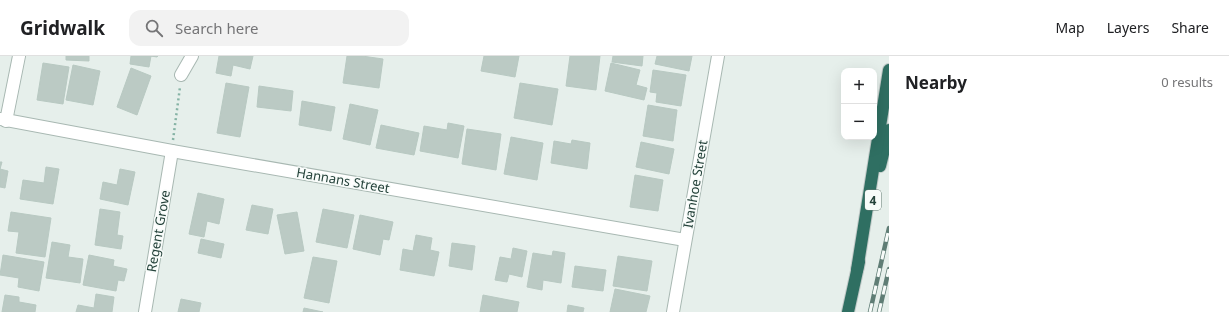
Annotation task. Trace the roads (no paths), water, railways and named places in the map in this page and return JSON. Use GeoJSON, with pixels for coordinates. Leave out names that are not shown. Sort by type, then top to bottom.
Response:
{"type":"FeatureCollection","features":[{"type":"Feature","properties":{"kind":"highway"},"geometry":{"type":"LineString","coordinates":[[857,270],[889,70]]}},
{"type":"Feature","properties":{"kind":"highway","name":"4"},"geometry":{"type":"LineString","coordinates":[[848,312],[889,130]]}},
{"type":"Feature","properties":{"kind":"street"},"geometry":{"type":"LineString","coordinates":[[3,120],[19,56]]}},
{"type":"Feature","properties":{"kind":"street"},"geometry":{"type":"LineString","coordinates":[[181,75],[192,56]]}},
{"type":"Feature","properties":{"kind":"street","name":"Ivanhoe Street"},"geometry":{"type":"LineString","coordinates":[[673,312],[718,56]]}},
{"type":"Feature","properties":{"kind":"street","name":"Hannans Street"},"geometry":{"type":"LineString","coordinates":[[3,120],[172,151],[686,240]]}},
{"type":"Feature","properties":{"kind":"street","name":"Regent Grove"},"geometry":{"type":"LineString","coordinates":[[145,312],[172,151]]}},
{"type":"Feature","properties":{"kind":"railway"},"geometry":{"type":"LineString","coordinates":[[870,312],[889,228]]}},
{"type":"Feature","properties":{"kind":"railway"},"geometry":{"type":"LineString","coordinates":[[879,312],[889,269]]}}]}
